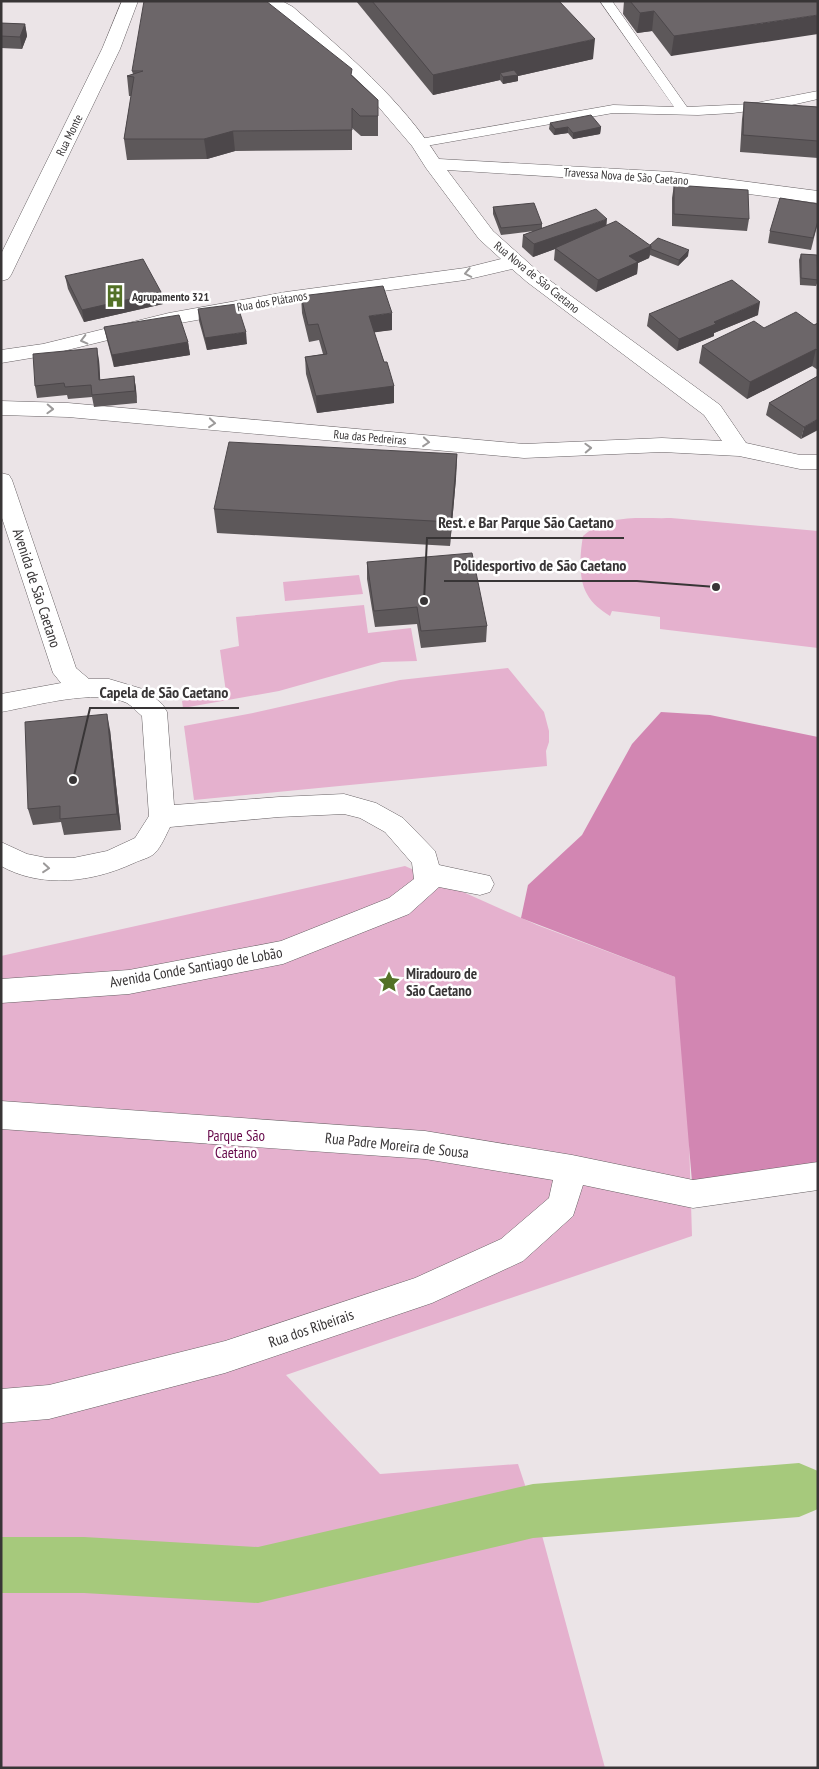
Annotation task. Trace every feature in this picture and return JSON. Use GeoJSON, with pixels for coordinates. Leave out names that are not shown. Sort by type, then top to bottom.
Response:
{"type":"FeatureCollection","features":[{"type":"Feature","properties":{"kind":"street","name":"Rua Monte"},"geometry":{"type":"LineString","coordinates":[[2,270],[111,49],[130,1]]}},
{"type":"Feature","properties":{"kind":"street","name":"Rua Nova de São Caetano"},"geometry":{"type":"LineString","coordinates":[[270,1],[287,11],[358,73],[420,143],[433,164],[486,235],[515,262],[712,410],[740,449]]}},
{"type":"Feature","properties":{"kind":"street","name":"Travessa Nova de São Caetano"},"geometry":{"type":"LineString","coordinates":[[433,164],[672,178],[818,197]]}},
{"type":"Feature","properties":{"kind":"street","name":"Rua dos Plátanos"},"geometry":{"type":"LineString","coordinates":[[1,358],[43,350],[169,319],[286,298],[465,274],[515,262]]}},
{"type":"Feature","properties":{"kind":"street","name":"Rua das Pedreiras"},"geometry":{"type":"LineString","coordinates":[[1,408],[77,410],[524,450],[662,445],[740,449],[800,462],[818,462]]}},
{"type":"Feature","properties":{"kind":"street","name":"Avenida de São Caetano"},"geometry":{"type":"LineString","coordinates":[[1,480],[65,673],[84,688]]}},
{"type":"Feature","properties":{"kind":"street"},"geometry":{"type":"LineString","coordinates":[[1,703],[84,688],[109,688],[137,697],[154,712],[162,817],[145,846],[112,861],[73,869],[47,869],[21,864],[1,853]]}},
{"type":"Feature","properties":{"kind":"street"},"geometry":{"type":"LineString","coordinates":[[162,817],[279,807],[344,804],[367,810],[394,825],[425,859],[427,874],[480,884]]}},
{"type":"Feature","properties":{"kind":"street","name":"Avenida Conde Santiago de Lobão"},"geometry":{"type":"LineString","coordinates":[[1,991],[130,982],[283,952],[399,906],[428,882],[427,874]]}},
{"type":"Feature","properties":{"kind":"street","name":"Rua Padre Moreira de Sousa"},"geometry":{"type":"LineString","coordinates":[[1,1115],[426,1145],[572,1169],[693,1194],[818,1176]]}},
{"type":"Feature","properties":{"kind":"street","name":"Rua dos Ribeirais"},"geometry":{"type":"LineString","coordinates":[[1,1406],[49,1402],[225,1357],[420,1292],[512,1250],[562,1206],[572,1169]]}},
{"type":"Feature","properties":{"kind":"lane"},"geometry":{"type":"LineString","coordinates":[[606,1],[683,111]]}},
{"type":"Feature","properties":{"kind":"lane"},"geometry":{"type":"LineString","coordinates":[[420,143],[613,109],[683,111],[743,107],[818,95]]}},
{"type":"Feature","properties":{"kind":"green space"},"geometry":{"type":"Polygon","coordinates":[[[671,518],[818,531],[818,648],[660,629],[660,617],[612,611],[610,616],[591,601],[584,588],[581,574],[583,536],[593,529],[614,520],[671,518]]]}},
{"type":"Feature","properties":{"kind":"green space"},"geometry":{"type":"Polygon","coordinates":[[[359,575],[363,594],[285,601],[283,582],[359,575]]]}},
{"type":"Feature","properties":{"kind":"green space"},"geometry":{"type":"Polygon","coordinates":[[[364,605],[368,633],[411,628],[417,661],[382,662],[279,691],[183,708],[182,701],[226,692],[220,650],[239,646],[236,617],[364,605]]]}},
{"type":"Feature","properties":{"kind":"green space"},"geometry":{"type":"Polygon","coordinates":[[[508,668],[544,712],[549,731],[549,742],[546,751],[547,766],[194,800],[184,726],[253,713],[400,680],[508,668]]]}},
{"type":"Feature","properties":{"kind":"green space","name":"Parque São Caetano"},"geometry":{"type":"Polygon","coordinates":[[[405,866],[537,925],[675,977],[686,1042],[692,1236],[286,1375],[380,1474],[518,1464],[543,1539],[605,1768],[1,1768],[1,956],[405,866]]]}},
{"type":"Feature","properties":{"kind":"shaded area"},"geometry":{"type":"Polygon","coordinates":[[[661,712],[710,715],[818,737],[818,1176],[693,1194],[675,977],[521,918],[528,885],[582,835],[632,744],[661,712]]]}},
{"type":"Feature","properties":{"kind":"building"},"geometry":{"type":"Polygon","coordinates":[[[144,1],[266,1],[352,69],[351,75],[378,100],[378,116],[360,116],[352,108],[352,130],[233,131],[204,139],[124,139],[134,77],[127,76],[143,71],[132,71],[144,1]]]}},
{"type":"Feature","properties":{"kind":"building"},"geometry":{"type":"Polygon","coordinates":[[[372,1],[559,1],[595,39],[433,75],[372,1]]]}},
{"type":"Feature","properties":{"kind":"building"},"geometry":{"type":"Polygon","coordinates":[[[630,1],[818,1],[818,15],[674,36],[654,11],[640,13],[630,1]]]}},
{"type":"Feature","properties":{"kind":"building"},"geometry":{"type":"Polygon","coordinates":[[[1,23],[25,24],[20,37],[1,36],[1,23]]]}},
{"type":"Feature","properties":{"kind":"building"},"geometry":{"type":"Polygon","coordinates":[[[514,70],[518,75],[503,77],[500,73],[514,70]]]}},
{"type":"Feature","properties":{"kind":"building"},"geometry":{"type":"Polygon","coordinates":[[[744,102],[818,107],[818,141],[743,135],[744,102]]]}},
{"type":"Feature","properties":{"kind":"building"},"geometry":{"type":"Polygon","coordinates":[[[591,115],[601,127],[573,133],[568,127],[555,129],[550,123],[591,115]]]}},
{"type":"Feature","properties":{"kind":"building"},"geometry":{"type":"Polygon","coordinates":[[[674,185],[748,190],[749,219],[674,214],[674,185]]]}},
{"type":"Feature","properties":{"kind":"building"},"geometry":{"type":"Polygon","coordinates":[[[780,198],[818,204],[818,221],[813,238],[770,231],[780,198]]]}},
{"type":"Feature","properties":{"kind":"building"},"geometry":{"type":"Polygon","coordinates":[[[534,203],[542,224],[501,228],[493,207],[534,203]]]}},
{"type":"Feature","properties":{"kind":"building"},"geometry":{"type":"Polygon","coordinates":[[[596,209],[607,219],[534,244],[523,235],[596,209]]]}},
{"type":"Feature","properties":{"kind":"building"},"geometry":{"type":"Polygon","coordinates":[[[616,221],[651,246],[629,256],[638,262],[598,280],[555,248],[616,221]]]}},
{"type":"Feature","properties":{"kind":"building"},"geometry":{"type":"Polygon","coordinates":[[[658,238],[689,250],[679,260],[651,249],[650,245],[658,238]]]}},
{"type":"Feature","properties":{"kind":"building"},"geometry":{"type":"Polygon","coordinates":[[[801,254],[817,255],[818,280],[801,278],[801,254]]]}},
{"type":"Feature","properties":{"kind":"building","name":"Agrupamento 321"},"geometry":{"type":"Polygon","coordinates":[[[143,259],[161,292],[82,310],[65,276],[143,259]]]}},
{"type":"Feature","properties":{"kind":"building"},"geometry":{"type":"Polygon","coordinates":[[[732,280],[760,302],[714,322],[716,324],[679,339],[649,314],[732,280]]]}},
{"type":"Feature","properties":{"kind":"building"},"geometry":{"type":"Polygon","coordinates":[[[383,286],[392,313],[369,316],[394,386],[316,396],[305,357],[327,354],[318,324],[308,325],[301,296],[383,286]]]}},
{"type":"Feature","properties":{"kind":"building"},"geometry":{"type":"Polygon","coordinates":[[[237,304],[246,332],[205,338],[198,309],[237,304]]]}},
{"type":"Feature","properties":{"kind":"building"},"geometry":{"type":"Polygon","coordinates":[[[796,312],[814,325],[818,323],[818,351],[816,349],[750,382],[702,346],[754,321],[764,328],[796,312]]]}},
{"type":"Feature","properties":{"kind":"building"},"geometry":{"type":"Polygon","coordinates":[[[179,315],[188,342],[112,355],[104,327],[179,315]]]}},
{"type":"Feature","properties":{"kind":"building"},"geometry":{"type":"Polygon","coordinates":[[[97,348],[99,380],[134,376],[135,391],[92,395],[91,385],[65,387],[64,383],[35,386],[33,354],[97,348]]]}},
{"type":"Feature","properties":{"kind":"building"},"geometry":{"type":"Polygon","coordinates":[[[818,376],[818,419],[804,427],[769,403],[818,376]]]}},
{"type":"Feature","properties":{"kind":"building"},"geometry":{"type":"Polygon","coordinates":[[[229,442],[457,454],[451,522],[214,509],[229,442]]]}},
{"type":"Feature","properties":{"kind":"building"},"geometry":{"type":"Polygon","coordinates":[[[472,553],[487,626],[421,631],[417,607],[374,611],[367,562],[472,553]]]}},
{"type":"Feature","properties":{"kind":"building"},"geometry":{"type":"Polygon","coordinates":[[[107,714],[117,814],[60,819],[60,806],[28,809],[25,722],[107,714]]]}},
{"type":"Feature","properties":{"kind":"waterway"},"geometry":{"type":"LineString","coordinates":[[1,1565],[84,1565],[258,1575],[533,1511],[799,1490]]}},
{"type":"Feature","properties":{"kind":"place","name":"Agrupamento 321"},"geometry":{"type":"Point","coordinates":[115,296]}},
{"type":"Feature","properties":{"kind":"place","name":"Polidesportivo de São Caetano"},"geometry":{"type":"Point","coordinates":[716,587]}},
{"type":"Feature","properties":{"kind":"place","name":"Rest. e Bar Parque São Caetano"},"geometry":{"type":"Point","coordinates":[424,601]}},
{"type":"Feature","properties":{"kind":"place","name":"Capela de São Caetano"},"geometry":{"type":"Point","coordinates":[73,780]}},
{"type":"Feature","properties":{"kind":"place","name":"Miradouro de São Caetano"},"geometry":{"type":"Point","coordinates":[389,982]}}]}
